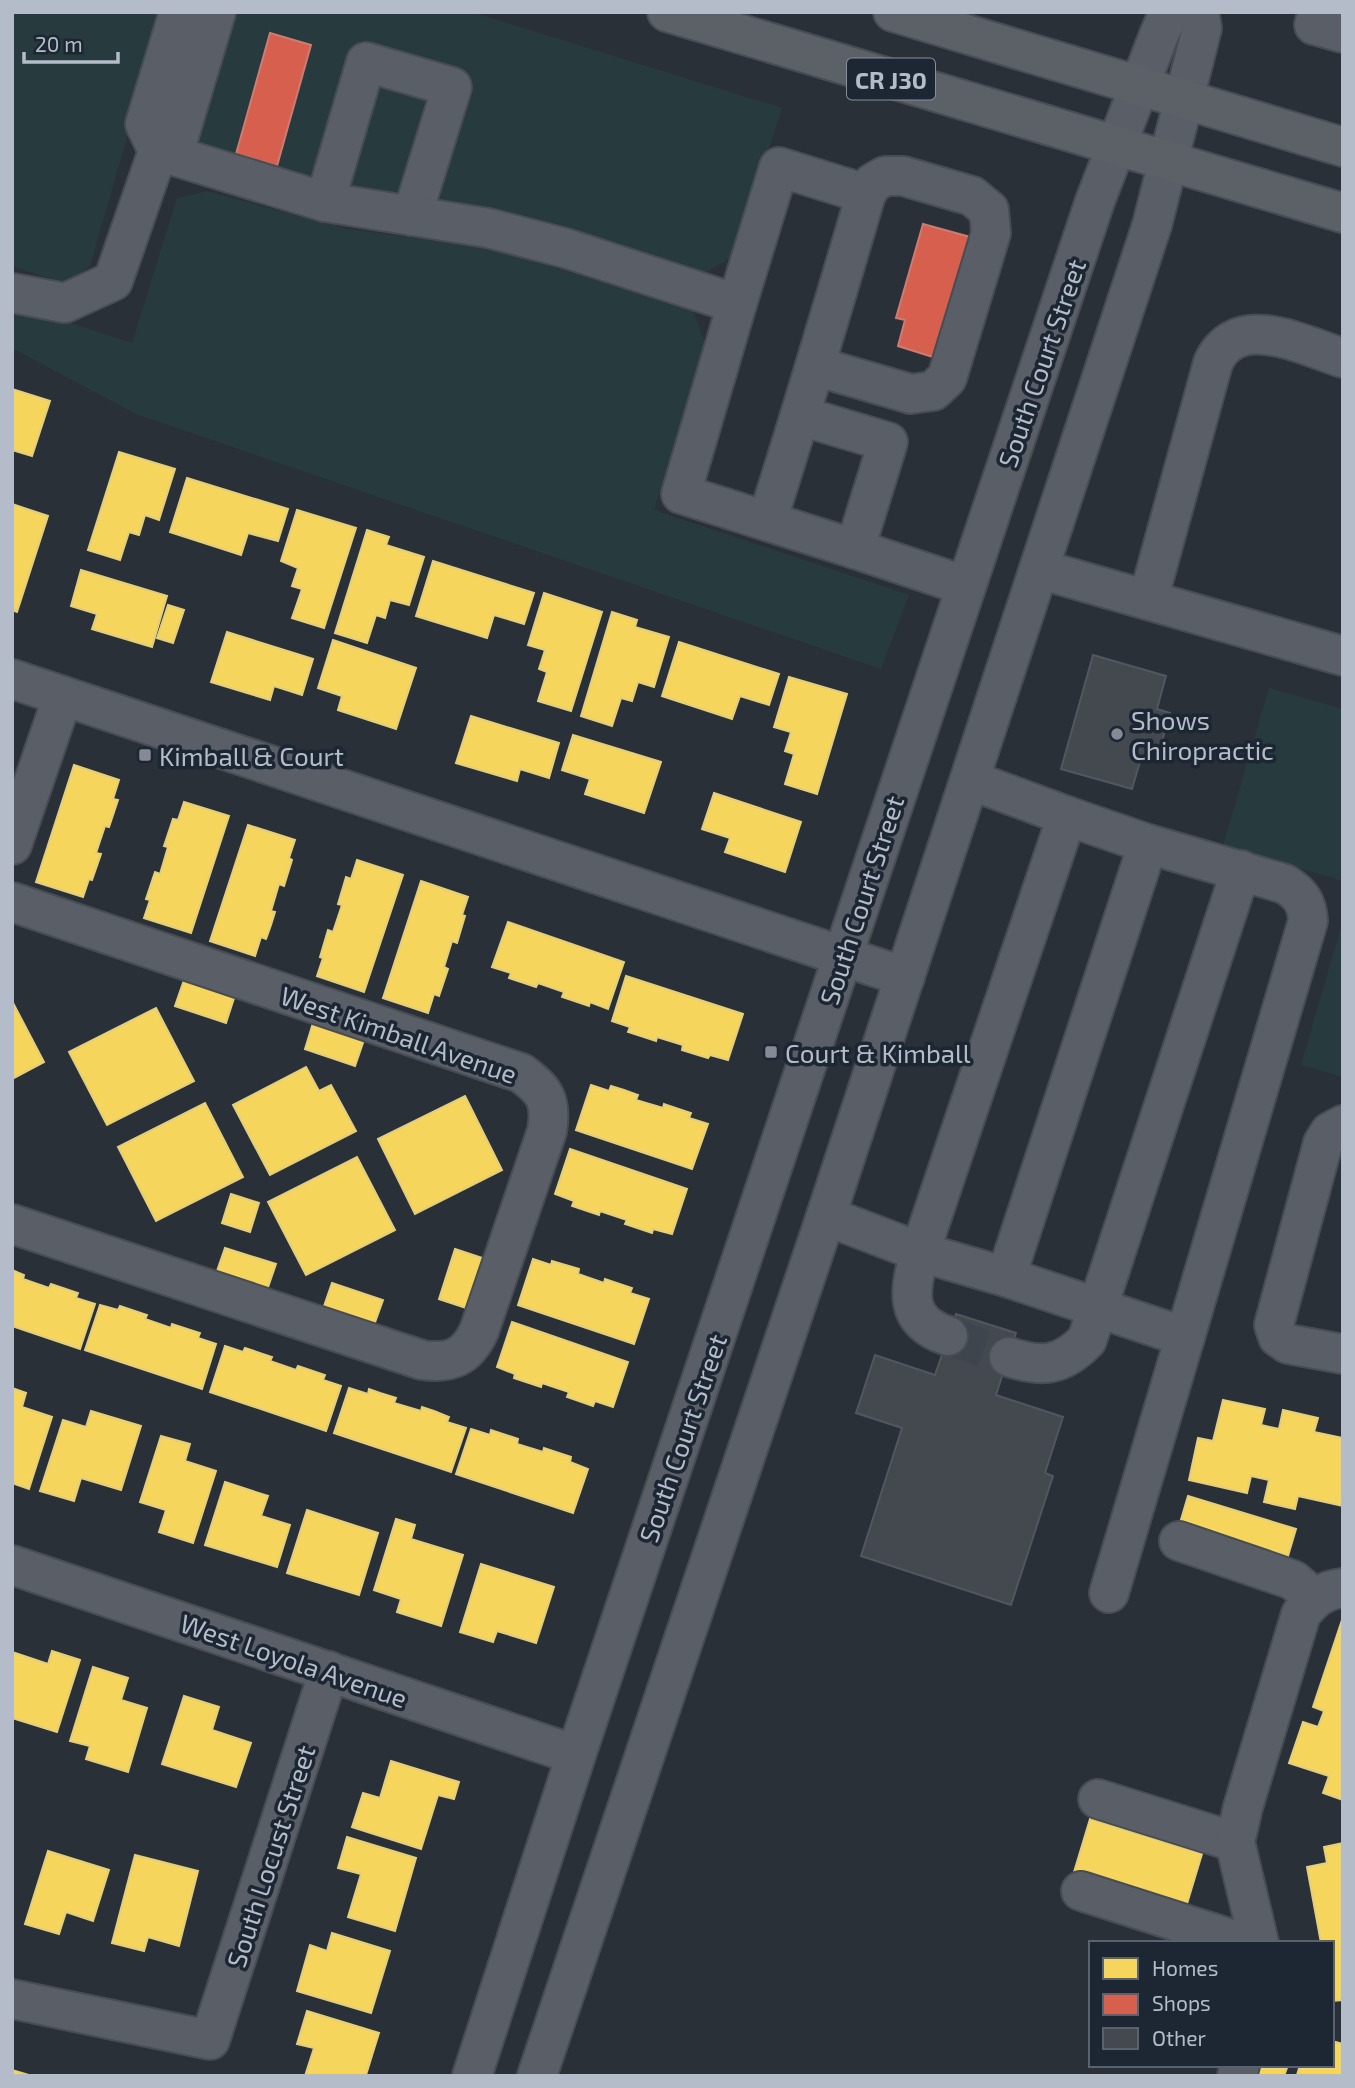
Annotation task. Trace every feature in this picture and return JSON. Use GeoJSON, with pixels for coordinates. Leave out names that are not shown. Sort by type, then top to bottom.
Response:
{"type":"FeatureCollection","features":[{"type":"Feature","properties":{"kind":"main road","name":"CR J30"},"geometry":{"type":"LineString","coordinates":[[667,12],[1343,213]]}},
{"type":"Feature","properties":{"kind":"main road","name":"CR J30"},"geometry":{"type":"LineString","coordinates":[[899,13],[1343,147]]}},
{"type":"Feature","properties":{"kind":"street"},"geometry":{"type":"LineString","coordinates":[[179,12],[145,124],[158,151],[325,202],[488,228],[565,248],[737,304]]}},
{"type":"Feature","properties":{"kind":"street"},"geometry":{"type":"LineString","coordinates":[[12,293],[65,303],[113,281],[158,151],[179,136],[216,12]]}},
{"type":"Feature","properties":{"kind":"street","name":"South Court Street"},"geometry":{"type":"LineString","coordinates":[[472,2076],[842,956],[1115,147],[1166,19],[1175,12]]}},
{"type":"Feature","properties":{"kind":"street"},"geometry":{"type":"LineString","coordinates":[[537,2076],[826,1216],[1152,225],[1202,29],[1199,12]]}},
{"type":"Feature","properties":{"kind":"street"},"geometry":{"type":"LineString","coordinates":[[1318,12],[1314,25],[1343,33]]}},
{"type":"Feature","properties":{"kind":"street"},"geometry":{"type":"LineString","coordinates":[[325,202],[366,62],[452,87],[412,216]]}},
{"type":"Feature","properties":{"kind":"street"},"geometry":{"type":"LineString","coordinates":[[866,194],[779,167],[681,494],[966,586]]}},
{"type":"Feature","properties":{"kind":"street"},"geometry":{"type":"LineString","coordinates":[[767,521],[801,416],[815,366],[866,194],[873,183],[885,176],[902,176],[972,196],[989,210],[991,233],[947,378],[933,391],[911,394],[815,366]]}},
{"type":"Feature","properties":{"kind":"street"},"geometry":{"type":"LineString","coordinates":[[1148,600],[1213,363],[1219,350],[1231,340],[1259,334],[1281,338],[1343,358]]}},
{"type":"Feature","properties":{"kind":"street"},"geometry":{"type":"LineString","coordinates":[[801,416],[888,442],[855,549]]}},
{"type":"Feature","properties":{"kind":"street"},"geometry":{"type":"LineString","coordinates":[[1040,569],[1343,656]]}},
{"type":"Feature","properties":{"kind":"street"},"geometry":{"type":"LineString","coordinates":[[15,689],[63,696],[905,977]]}},
{"type":"Feature","properties":{"kind":"street"},"geometry":{"type":"LineString","coordinates":[[12,845],[21,790],[63,696]]}},
{"type":"Feature","properties":{"kind":"street"},"geometry":{"type":"LineString","coordinates":[[970,780],[1148,844],[1285,884],[1297,891],[1307,909],[1308,922],[1109,1593]]}},
{"type":"Feature","properties":{"kind":"street"},"geometry":{"type":"LineString","coordinates":[[948,1336],[933,1331],[920,1321],[913,1305],[911,1284],[1067,816]]}},
{"type":"Feature","properties":{"kind":"street"},"geometry":{"type":"LineString","coordinates":[[1006,1277],[1148,844]]}},
{"type":"Feature","properties":{"kind":"street"},"geometry":{"type":"LineString","coordinates":[[1009,1357],[1022,1361],[1055,1363],[1074,1353],[1087,1340],[1241,870]]}},
{"type":"Feature","properties":{"kind":"street","name":"West Kimball Avenue"},"geometry":{"type":"LineString","coordinates":[[12,902],[521,1073],[537,1084],[547,1098],[550,1115],[547,1131],[479,1332],[472,1346],[465,1352],[439,1363],[422,1360],[12,1224]]}},
{"type":"Feature","properties":{"kind":"street"},"geometry":{"type":"LineString","coordinates":[[1342,1350],[1288,1344],[1278,1337],[1274,1325],[1323,1143],[1330,1132],[1343,1125]]}},
{"type":"Feature","properties":{"kind":"street"},"geometry":{"type":"LineString","coordinates":[[826,1216],[920,1252],[1006,1277],[1185,1337]]}},
{"type":"Feature","properties":{"kind":"street"},"geometry":{"type":"LineString","coordinates":[[1179,1541],[1328,1593]]}},
{"type":"Feature","properties":{"kind":"street","name":"West Loyola Avenue"},"geometry":{"type":"LineString","coordinates":[[12,1564],[576,1755]]}},
{"type":"Feature","properties":{"kind":"street"},"geometry":{"type":"LineString","coordinates":[[1259,1941],[1235,1842],[1301,1614],[1328,1593]]}},
{"type":"Feature","properties":{"kind":"street","name":"South Locust Street"},"geometry":{"type":"LineString","coordinates":[[12,1999],[210,2040],[329,1671]]}},
{"type":"Feature","properties":{"kind":"street"},"geometry":{"type":"LineString","coordinates":[[1098,1799],[1235,1842]]}},
{"type":"Feature","properties":{"kind":"street"},"geometry":{"type":"LineString","coordinates":[[1081,1891],[1238,1941]]}},
{"type":"Feature","properties":{"kind":"green space"},"geometry":{"type":"Polygon","coordinates":[[[12,12],[163,12],[90,266],[66,284],[12,266],[12,12]]]}},
{"type":"Feature","properties":{"kind":"green space"},"geometry":{"type":"Polygon","coordinates":[[[234,12],[472,12],[782,108],[735,255],[698,277],[359,197],[197,144],[234,12]]]}},
{"type":"Feature","properties":{"kind":"green space"},"geometry":{"type":"Polygon","coordinates":[[[207,191],[347,229],[495,248],[693,312],[706,344],[654,510],[909,595],[881,669],[136,414],[12,348],[12,304],[132,343],[177,198],[207,191]]]}},
{"type":"Feature","properties":{"kind":"green space"},"geometry":{"type":"Polygon","coordinates":[[[1269,688],[1343,709],[1343,881],[1223,846],[1269,688]]]}},
{"type":"Feature","properties":{"kind":"green space"},"geometry":{"type":"Polygon","coordinates":[[[1343,920],[1343,1077],[1301,1065],[1343,920]]]}},
{"type":"Feature","properties":{"kind":"building: Homes"},"geometry":{"type":"Polygon","coordinates":[[[12,389],[50,401],[32,456],[12,450],[12,389]]]}},
{"type":"Feature","properties":{"kind":"building: Homes"},"geometry":{"type":"Polygon","coordinates":[[[119,452],[175,469],[159,520],[145,515],[139,535],[129,532],[120,560],[88,550],[119,452]]]}},
{"type":"Feature","properties":{"kind":"building: Homes"},"geometry":{"type":"Polygon","coordinates":[[[187,478],[288,509],[278,541],[248,533],[241,555],[170,532],[187,478]]]}},
{"type":"Feature","properties":{"kind":"building: Homes"},"geometry":{"type":"Polygon","coordinates":[[[12,504],[48,516],[17,612],[12,610],[12,504]]]}},
{"type":"Feature","properties":{"kind":"building: Homes"},"geometry":{"type":"Polygon","coordinates":[[[297,510],[356,528],[324,628],[292,618],[302,589],[292,586],[298,568],[281,561],[297,510]]]}},
{"type":"Feature","properties":{"kind":"building: Homes"},"geometry":{"type":"Polygon","coordinates":[[[367,530],[389,537],[386,545],[424,557],[409,605],[390,600],[385,618],[376,615],[367,643],[335,633],[367,530]]]}},
{"type":"Feature","properties":{"kind":"building: Homes"},"geometry":{"type":"Polygon","coordinates":[[[433,561],[534,593],[524,624],[494,615],[487,638],[416,616],[433,561]]]}},
{"type":"Feature","properties":{"kind":"building: Homes"},"geometry":{"type":"Polygon","coordinates":[[[81,570],[167,596],[152,647],[92,629],[97,614],[71,606],[81,570]]]}},
{"type":"Feature","properties":{"kind":"building: Homes"},"geometry":{"type":"Polygon","coordinates":[[[544,593],[602,612],[571,711],[538,701],[547,672],[539,669],[545,650],[528,645],[544,593]]]}},
{"type":"Feature","properties":{"kind":"building: Homes"},"geometry":{"type":"Polygon","coordinates":[[[168,605],[184,610],[173,643],[157,638],[168,605]]]}},
{"type":"Feature","properties":{"kind":"building: Homes"},"geometry":{"type":"Polygon","coordinates":[[[612,612],[637,620],[635,627],[669,637],[654,687],[638,682],[632,701],[621,698],[612,726],[581,716],[612,612]]]}},
{"type":"Feature","properties":{"kind":"building: Homes"},"geometry":{"type":"Polygon","coordinates":[[[227,632],[313,659],[302,695],[274,686],[270,700],[211,682],[227,632]]]}},
{"type":"Feature","properties":{"kind":"building: Homes"},"geometry":{"type":"Polygon","coordinates":[[[333,640],[416,668],[396,729],[338,710],[342,696],[318,688],[333,640]]]}},
{"type":"Feature","properties":{"kind":"building: Homes"},"geometry":{"type":"Polygon","coordinates":[[[679,642],[779,674],[769,705],[740,696],[732,719],[662,696],[679,642]]]}},
{"type":"Feature","properties":{"kind":"building: Homes"},"geometry":{"type":"Polygon","coordinates":[[[789,677],[847,694],[817,794],[785,784],[794,754],[785,751],[791,732],[774,727],[789,677]]]}},
{"type":"Feature","properties":{"kind":"building: Homes"},"geometry":{"type":"Polygon","coordinates":[[[471,716],[559,743],[549,778],[520,769],[517,781],[456,763],[471,716]]]}},
{"type":"Feature","properties":{"kind":"building: Homes"},"geometry":{"type":"Polygon","coordinates":[[[573,735],[661,762],[644,813],[585,794],[590,779],[562,770],[573,735]]]}},
{"type":"Feature","properties":{"kind":"building: Homes"},"geometry":{"type":"Polygon","coordinates":[[[74,765],[119,780],[113,799],[118,800],[109,827],[105,826],[96,853],[101,854],[83,897],[36,882],[74,765]]]}},
{"type":"Feature","properties":{"kind":"building: Homes"},"geometry":{"type":"Polygon","coordinates":[[[714,793],[801,822],[785,872],[725,852],[730,838],[702,829],[714,793]]]}},
{"type":"Feature","properties":{"kind":"building: Homes"},"geometry":{"type":"Polygon","coordinates":[[[184,802],[229,816],[191,933],[144,918],[150,900],[146,899],[155,872],[160,874],[168,847],[164,846],[173,819],[178,820],[184,802]]]}},
{"type":"Feature","properties":{"kind":"building: Homes"},"geometry":{"type":"Polygon","coordinates":[[[248,825],[295,840],[284,886],[279,884],[271,911],[275,912],[271,925],[266,939],[261,937],[255,956],[210,941],[248,825]]]}},
{"type":"Feature","properties":{"kind":"building: Homes"},"geometry":{"type":"Polygon","coordinates":[[[357,860],[403,875],[364,992],[317,976],[328,930],[333,932],[342,905],[338,904],[346,877],[351,879],[357,860]]]}},
{"type":"Feature","properties":{"kind":"building: Homes"},"geometry":{"type":"Polygon","coordinates":[[[421,881],[468,897],[457,943],[452,941],[444,967],[448,969],[439,996],[434,994],[428,1013],[383,998],[421,881]]]}},
{"type":"Feature","properties":{"kind":"building: Homes"},"geometry":{"type":"Polygon","coordinates":[[[508,922],[624,962],[608,1009],[590,1002],[589,1006],[562,997],[564,992],[538,983],[536,987],[509,978],[511,973],[492,967],[508,922]]]}},
{"type":"Feature","properties":{"kind":"building: Homes"},"geometry":{"type":"Polygon","coordinates":[[[626,976],[743,1014],[728,1060],[710,1055],[708,1058],[682,1050],[683,1045],[657,1037],[656,1041],[628,1032],[630,1027],[612,1021],[626,976]]]}},
{"type":"Feature","properties":{"kind":"building: Homes"},"geometry":{"type":"Polygon","coordinates":[[[184,980],[234,998],[226,1023],[175,1006],[184,980]]]}},
{"type":"Feature","properties":{"kind":"building: Homes"},"geometry":{"type":"Polygon","coordinates":[[[12,1001],[44,1062],[12,1079],[12,1001]]]}},
{"type":"Feature","properties":{"kind":"building: Homes"},"geometry":{"type":"Polygon","coordinates":[[[156,1008],[194,1081],[107,1125],[69,1052],[156,1008]]]}},
{"type":"Feature","properties":{"kind":"building: Homes"},"geometry":{"type":"Polygon","coordinates":[[[313,1023],[364,1040],[355,1066],[305,1049],[313,1023]]]}},
{"type":"Feature","properties":{"kind":"building: Homes"},"geometry":{"type":"Polygon","coordinates":[[[306,1067],[319,1091],[331,1085],[356,1131],[270,1175],[233,1105],[306,1067]]]}},
{"type":"Feature","properties":{"kind":"building: Homes"},"geometry":{"type":"Polygon","coordinates":[[[591,1085],[609,1091],[611,1086],[624,1090],[638,1095],[636,1100],[663,1108],[664,1104],[691,1113],[689,1118],[708,1124],[692,1169],[576,1130],[591,1085]]]}},
{"type":"Feature","properties":{"kind":"building: Homes"},"geometry":{"type":"Polygon","coordinates":[[[465,1096],[502,1170],[415,1214],[378,1139],[465,1096]]]}},
{"type":"Feature","properties":{"kind":"building: Homes"},"geometry":{"type":"Polygon","coordinates":[[[205,1103],[243,1177],[156,1221],[118,1147],[205,1103]]]}},
{"type":"Feature","properties":{"kind":"building: Homes"},"geometry":{"type":"Polygon","coordinates":[[[570,1149],[687,1189],[672,1234],[653,1229],[652,1233],[625,1224],[627,1220],[572,1206],[574,1201],[555,1194],[570,1149]]]}},
{"type":"Feature","properties":{"kind":"building: Homes"},"geometry":{"type":"Polygon","coordinates":[[[357,1157],[395,1230],[306,1275],[268,1202],[357,1157]]]}},
{"type":"Feature","properties":{"kind":"building: Homes"},"geometry":{"type":"Polygon","coordinates":[[[231,1194],[259,1203],[250,1232],[222,1223],[231,1194]]]}},
{"type":"Feature","properties":{"kind":"building: Homes"},"geometry":{"type":"Polygon","coordinates":[[[225,1248],[276,1264],[267,1290],[216,1274],[225,1248]]]}},
{"type":"Feature","properties":{"kind":"building: Homes"},"geometry":{"type":"Polygon","coordinates":[[[455,1249],[485,1259],[469,1309],[439,1299],[455,1249]]]}},
{"type":"Feature","properties":{"kind":"building: Homes"},"geometry":{"type":"Polygon","coordinates":[[[533,1259],[579,1269],[578,1274],[604,1283],[605,1279],[632,1288],[630,1293],[649,1299],[634,1344],[518,1305],[533,1259]]]}},
{"type":"Feature","properties":{"kind":"building: Homes"},"geometry":{"type":"Polygon","coordinates":[[[12,1270],[24,1275],[23,1279],[49,1288],[51,1284],[78,1293],[76,1298],[95,1304],[80,1349],[12,1326],[12,1270]]]}},
{"type":"Feature","properties":{"kind":"building: Homes"},"geometry":{"type":"Polygon","coordinates":[[[332,1283],[383,1300],[374,1325],[323,1309],[332,1283]]]}},
{"type":"Feature","properties":{"kind":"building: Homes"},"geometry":{"type":"Polygon","coordinates":[[[100,1305],[118,1310],[120,1306],[147,1315],[145,1319],[171,1328],[172,1324],[200,1333],[198,1338],[216,1344],[202,1389],[85,1350],[100,1305]]]}},
{"type":"Feature","properties":{"kind":"building: Homes"},"geometry":{"type":"Polygon","coordinates":[[[512,1322],[628,1362],[613,1407],[595,1401],[593,1406],[567,1397],[569,1392],[514,1378],[515,1374],[497,1367],[512,1322]]]}},
{"type":"Feature","properties":{"kind":"building: Homes"},"geometry":{"type":"Polygon","coordinates":[[[225,1346],[243,1352],[245,1348],[272,1357],[270,1361],[296,1370],[298,1366],[325,1375],[323,1380],[341,1386],[326,1431],[210,1392],[225,1346]]]}},
{"type":"Feature","properties":{"kind":"building: Homes"},"geometry":{"type":"Polygon","coordinates":[[[12,1388],[26,1393],[22,1407],[52,1417],[29,1489],[12,1483],[12,1388]]]}},
{"type":"Feature","properties":{"kind":"building: Homes"},"geometry":{"type":"Polygon","coordinates":[[[349,1388],[368,1394],[369,1389],[396,1398],[394,1403],[421,1411],[422,1407],[434,1411],[449,1417],[447,1422],[466,1428],[451,1472],[334,1433],[349,1388]]]}},
{"type":"Feature","properties":{"kind":"building: Homes"},"geometry":{"type":"Polygon","coordinates":[[[1223,1400],[1265,1409],[1261,1425],[1279,1429],[1283,1410],[1318,1418],[1314,1432],[1343,1438],[1343,1506],[1298,1496],[1295,1509],[1264,1502],[1269,1480],[1251,1476],[1247,1493],[1189,1480],[1198,1438],[1213,1441],[1223,1400]]]}},
{"type":"Feature","properties":{"kind":"building: Homes"},"geometry":{"type":"Polygon","coordinates":[[[91,1411],[141,1426],[121,1490],[81,1478],[74,1501],[40,1491],[63,1420],[86,1427],[91,1411]]]}},
{"type":"Feature","properties":{"kind":"building: Homes"},"geometry":{"type":"Polygon","coordinates":[[[471,1429],[490,1435],[491,1430],[518,1439],[517,1444],[543,1452],[544,1448],[571,1457],[570,1462],[588,1469],[573,1513],[456,1474],[471,1429]]]}},
{"type":"Feature","properties":{"kind":"building: Homes"},"geometry":{"type":"Polygon","coordinates":[[[161,1436],[190,1444],[185,1461],[216,1471],[193,1543],[159,1532],[166,1510],[140,1502],[161,1436]]]}},
{"type":"Feature","properties":{"kind":"building: Homes"},"geometry":{"type":"Polygon","coordinates":[[[225,1482],[268,1496],[261,1516],[290,1525],[277,1567],[205,1545],[225,1482]]]}},
{"type":"Feature","properties":{"kind":"building: Homes"},"geometry":{"type":"Polygon","coordinates":[[[1188,1496],[1296,1529],[1288,1556],[1180,1523],[1188,1496]]]}},
{"type":"Feature","properties":{"kind":"building: Homes"},"geometry":{"type":"Polygon","coordinates":[[[307,1510],[378,1533],[359,1595],[287,1573],[307,1510]]]}},
{"type":"Feature","properties":{"kind":"building: Homes"},"geometry":{"type":"Polygon","coordinates":[[[396,1519],[415,1525],[411,1539],[463,1555],[441,1626],[397,1612],[401,1599],[374,1590],[396,1519]]]}},
{"type":"Feature","properties":{"kind":"building: Homes"},"geometry":{"type":"Polygon","coordinates":[[[481,1564],[554,1587],[536,1643],[497,1631],[493,1642],[460,1632],[481,1564]]]}},
{"type":"Feature","properties":{"kind":"building: Homes"},"geometry":{"type":"Polygon","coordinates":[[[1342,1620],[1343,1800],[1323,1793],[1329,1776],[1289,1763],[1303,1722],[1318,1727],[1324,1711],[1313,1707],[1342,1620]]]}},
{"type":"Feature","properties":{"kind":"building: Homes"},"geometry":{"type":"Polygon","coordinates":[[[52,1651],[80,1660],[57,1732],[12,1718],[12,1652],[48,1664],[52,1651]]]}},
{"type":"Feature","properties":{"kind":"building: Homes"},"geometry":{"type":"Polygon","coordinates":[[[93,1667],[128,1678],[121,1700],[147,1708],[128,1772],[86,1759],[90,1746],[70,1741],[93,1667]]]}},
{"type":"Feature","properties":{"kind":"building: Homes"},"geometry":{"type":"Polygon","coordinates":[[[184,1696],[219,1707],[212,1730],[251,1743],[236,1787],[162,1764],[184,1696]]]}},
{"type":"Feature","properties":{"kind":"building: Homes"},"geometry":{"type":"Polygon","coordinates":[[[391,1761],[459,1782],[454,1799],[438,1795],[421,1849],[352,1827],[363,1793],[380,1798],[391,1761]]]}},
{"type":"Feature","properties":{"kind":"building: Homes"},"geometry":{"type":"Polygon","coordinates":[[[1090,1819],[1202,1854],[1186,1907],[1074,1872],[1090,1819]]]}},
{"type":"Feature","properties":{"kind":"building: Homes"},"geometry":{"type":"Polygon","coordinates":[[[347,1837],[416,1858],[395,1931],[348,1917],[361,1874],[338,1868],[347,1837]]]}},
{"type":"Feature","properties":{"kind":"building: Homes"},"geometry":{"type":"Polygon","coordinates":[[[1343,1843],[1343,2000],[1334,2001],[1334,1941],[1321,1941],[1307,1867],[1327,1863],[1324,1847],[1343,1843]]]}},
{"type":"Feature","properties":{"kind":"building: Homes"},"geometry":{"type":"Polygon","coordinates":[[[48,1851],[109,1870],[93,1921],[66,1912],[59,1934],[25,1924],[48,1851]]]}},
{"type":"Feature","properties":{"kind":"building: Homes"},"geometry":{"type":"Polygon","coordinates":[[[135,1855],[198,1871],[179,1946],[148,1937],[144,1951],[112,1943],[135,1855]]]}},
{"type":"Feature","properties":{"kind":"building: Homes"},"geometry":{"type":"Polygon","coordinates":[[[332,1933],[390,1951],[371,2013],[297,1991],[310,1945],[327,1951],[332,1933]]]}},
{"type":"Feature","properties":{"kind":"building: Homes"},"geometry":{"type":"Polygon","coordinates":[[[307,2011],[379,2033],[366,2075],[369,2076],[305,2076],[314,2048],[297,2044],[307,2011]]]}},
{"type":"Feature","properties":{"kind":"building: Homes"},"geometry":{"type":"Polygon","coordinates":[[[1334,2042],[1343,2044],[1343,2076],[1297,2075],[1299,2067],[1334,2067],[1334,2042]]]}},
{"type":"Feature","properties":{"kind":"building: Homes"},"geometry":{"type":"Polygon","coordinates":[[[1258,2067],[1287,2067],[1284,2076],[1255,2076],[1258,2067]]]}},
{"type":"Feature","properties":{"kind":"building: Homes"},"geometry":{"type":"Polygon","coordinates":[[[12,2070],[32,2076],[12,2076],[12,2070]]]}},
{"type":"Feature","properties":{"kind":"building: Shops"},"geometry":{"type":"Polygon","coordinates":[[[270,33],[311,45],[277,166],[236,154],[270,33]]]}},
{"type":"Feature","properties":{"kind":"building: Shops"},"geometry":{"type":"Polygon","coordinates":[[[923,224],[974,238],[939,359],[898,346],[905,320],[896,318],[923,224]]]}},
{"type":"Feature","properties":{"kind":"building: Other","name":"Shows Chiropractic"},"geometry":{"type":"Polygon","coordinates":[[[1093,655],[1166,676],[1157,709],[1170,713],[1157,759],[1142,755],[1132,789],[1061,769],[1093,655]]]}},
{"type":"Feature","properties":{"kind":"building: Other"},"geometry":{"type":"Polygon","coordinates":[[[956,1314],[1016,1333],[996,1395],[1063,1417],[1045,1473],[1053,1476],[1011,1605],[861,1556],[902,1428],[856,1413],[875,1355],[935,1375],[956,1314]]]}},
{"type":"Feature","properties":{"kind":"tunnel"},"geometry":{"type":"LineString","coordinates":[[948,1336],[1009,1357]]}},
{"type":"Feature","properties":{"kind":"place","name":"Shows Chiropractic"},"geometry":{"type":"Point","coordinates":[1117,734]}},
{"type":"Feature","properties":{"kind":"place","name":"Kimball & Court"},"geometry":{"type":"Point","coordinates":[145,755]}},
{"type":"Feature","properties":{"kind":"place","name":"Court & Kimball"},"geometry":{"type":"Point","coordinates":[771,1052]}}]}
